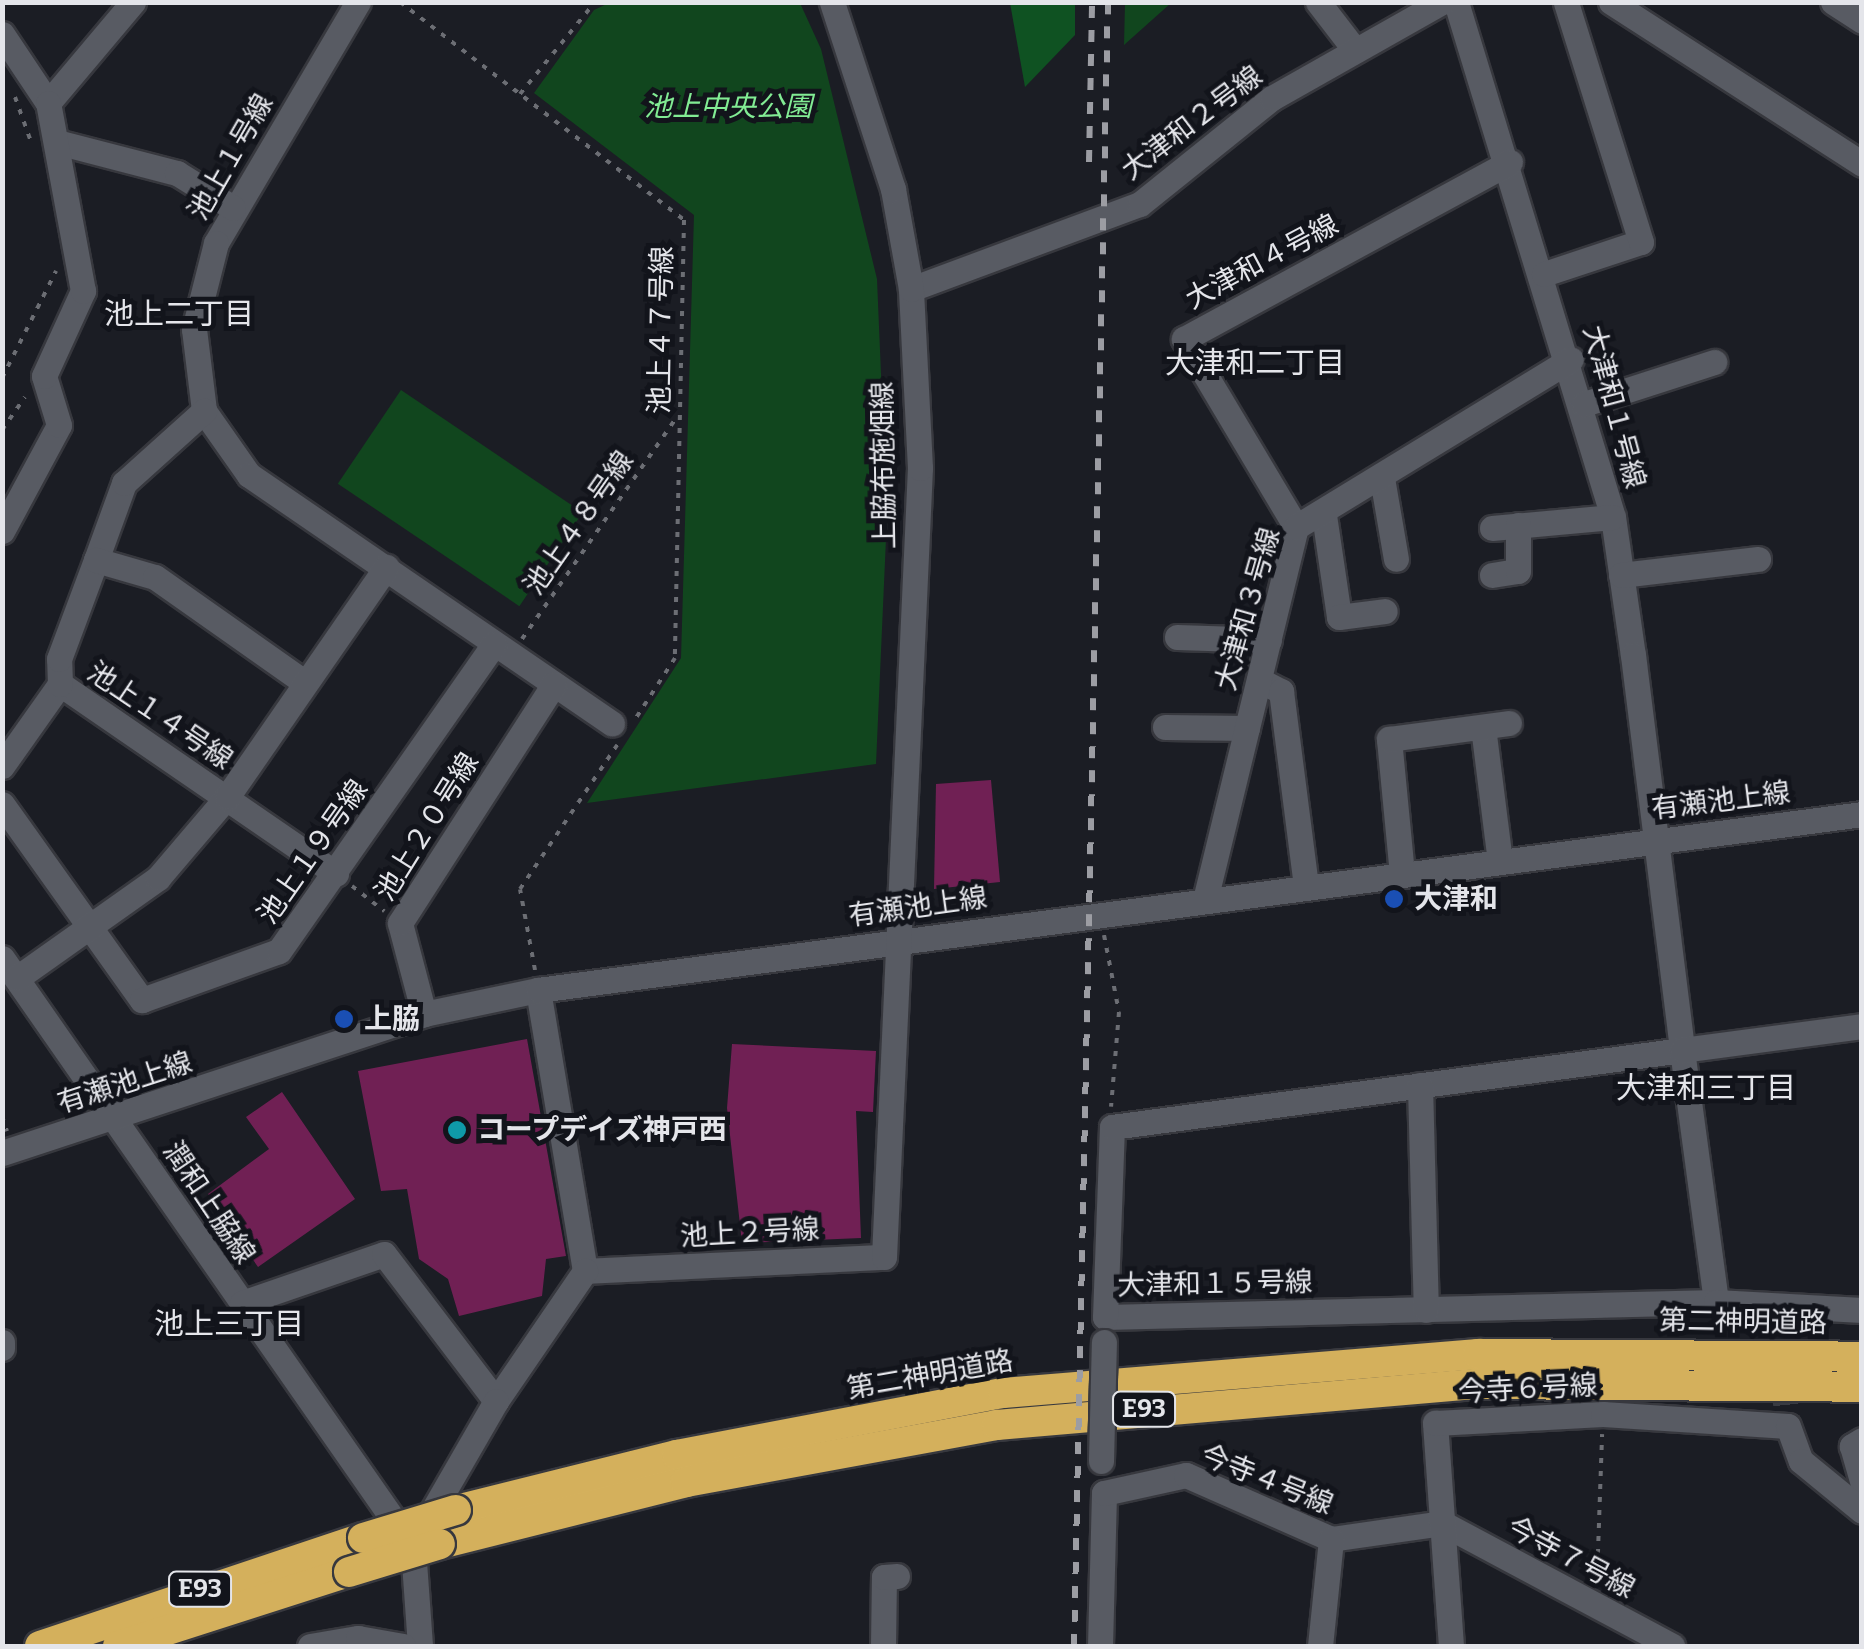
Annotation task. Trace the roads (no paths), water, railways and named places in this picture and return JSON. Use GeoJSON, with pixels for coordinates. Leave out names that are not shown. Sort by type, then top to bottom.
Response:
{"type":"FeatureCollection","features":[{"type":"Feature","properties":{"kind":"highway","name":"第二神明道路"},"geometry":{"type":"LineString","coordinates":[[40,1646],[456,1510],[677,1455],[1003,1393],[1478,1354],[1862,1358]]}},
{"type":"Feature","properties":{"kind":"highway","name":"E93"},"geometry":{"type":"LineString","coordinates":[[118,1646],[426,1546],[686,1482],[1035,1421],[1474,1384],[1862,1387]]}},
{"type":"Feature","properties":{"kind":"street"},"geometry":{"type":"LineString","coordinates":[[48,104],[133,2]]}},
{"type":"Feature","properties":{"kind":"street","name":"池上１号線"},"geometry":{"type":"LineString","coordinates":[[358,2],[233,208],[194,329],[204,411],[249,475],[554,684],[616,733]]}},
{"type":"Feature","properties":{"kind":"street","name":"上脇布施畑線"},"geometry":{"type":"LineString","coordinates":[[832,2],[893,189],[911,289],[920,468],[901,938]]}},
{"type":"Feature","properties":{"kind":"street"},"geometry":{"type":"LineString","coordinates":[[1318,2],[1354,49]]}},
{"type":"Feature","properties":{"kind":"street","name":"大津和２号線"},"geometry":{"type":"LineString","coordinates":[[911,289],[1140,204],[1272,98],[1442,2]]}},
{"type":"Feature","properties":{"kind":"street","name":"大津和１号線"},"geometry":{"type":"LineString","coordinates":[[1456,2],[1572,359],[1612,516],[1657,840]]}},
{"type":"Feature","properties":{"kind":"street"},"geometry":{"type":"LineString","coordinates":[[1544,274],[1641,242],[1566,2]]}},
{"type":"Feature","properties":{"kind":"street"},"geometry":{"type":"LineString","coordinates":[[1611,2],[1862,164]]}},
{"type":"Feature","properties":{"kind":"street"},"geometry":{"type":"LineString","coordinates":[[1833,2],[1862,22]]}},
{"type":"Feature","properties":{"kind":"street"},"geometry":{"type":"LineString","coordinates":[[2,34],[48,104],[61,143],[83,291],[44,376],[58,425],[2,531]]}},
{"type":"Feature","properties":{"kind":"street"},"geometry":{"type":"LineString","coordinates":[[61,143],[177,173],[233,208]]}},
{"type":"Feature","properties":{"kind":"street","name":"大津和４号線"},"geometry":{"type":"LineString","coordinates":[[1296,528],[1184,338],[1510,162]]}},
{"type":"Feature","properties":{"kind":"street","name":"大津和３号線"},"geometry":{"type":"LineString","coordinates":[[1205,900],[1296,528],[1324,515],[1572,359]]}},
{"type":"Feature","properties":{"kind":"street"},"geometry":{"type":"LineString","coordinates":[[1584,404],[1714,362]]}},
{"type":"Feature","properties":{"kind":"street"},"geometry":{"type":"LineString","coordinates":[[2,766],[60,684],[59,659],[124,483],[204,411]]}},
{"type":"Feature","properties":{"kind":"street"},"geometry":{"type":"LineString","coordinates":[[1382,478],[1396,559]]}},
{"type":"Feature","properties":{"kind":"street"},"geometry":{"type":"LineString","coordinates":[[1324,515],[1339,617],[1386,611]]}},
{"type":"Feature","properties":{"kind":"street"},"geometry":{"type":"LineString","coordinates":[[1492,575],[1518,571],[1505,527],[1612,516]]}},
{"type":"Feature","properties":{"kind":"street"},"geometry":{"type":"LineString","coordinates":[[1621,575],[1758,558]]}},
{"type":"Feature","properties":{"kind":"street"},"geometry":{"type":"LineString","coordinates":[[96,560],[155,577],[305,683]]}},
{"type":"Feature","properties":{"kind":"street"},"geometry":{"type":"LineString","coordinates":[[10,968],[90,928],[158,878],[227,797],[386,568]]}},
{"type":"Feature","properties":{"kind":"street"},"geometry":{"type":"LineString","coordinates":[[1177,638],[1269,640]]}},
{"type":"Feature","properties":{"kind":"street","name":"池上１９号線"},"geometry":{"type":"LineString","coordinates":[[90,928],[142,1000],[279,951],[502,649]]}},
{"type":"Feature","properties":{"kind":"street"},"geometry":{"type":"LineString","coordinates":[[1259,680],[1281,690],[1306,887]]}},
{"type":"Feature","properties":{"kind":"street","name":"池上１４号線"},"geometry":{"type":"LineString","coordinates":[[60,684],[336,874]]}},
{"type":"Feature","properties":{"kind":"street","name":"池上２０号線"},"geometry":{"type":"LineString","coordinates":[[424,1014],[400,923],[554,684]]}},
{"type":"Feature","properties":{"kind":"street"},"geometry":{"type":"LineString","coordinates":[[1402,874],[1389,739],[1496,725],[1500,861]]}},
{"type":"Feature","properties":{"kind":"street"},"geometry":{"type":"LineString","coordinates":[[1165,727],[1247,728]]}},
{"type":"Feature","properties":{"kind":"street"},"geometry":{"type":"LineString","coordinates":[[2,804],[90,928]]}},
{"type":"Feature","properties":{"kind":"street","name":"有瀬池上線"},"geometry":{"type":"LineString","coordinates":[[2,1153],[117,1120],[424,1014],[538,990],[901,938],[1862,814]]}},
{"type":"Feature","properties":{"kind":"street"},"geometry":{"type":"LineString","coordinates":[[1657,840],[1716,1302]]}},
{"type":"Feature","properties":{"kind":"street","name":"池上２号線"},"geometry":{"type":"LineString","coordinates":[[586,1271],[884,1257],[901,938]]}},
{"type":"Feature","properties":{"kind":"street","name":"潤和上脇線"},"geometry":{"type":"LineString","coordinates":[[10,968],[242,1303],[426,1546]]}},
{"type":"Feature","properties":{"kind":"street"},"geometry":{"type":"LineString","coordinates":[[420,1646],[426,1546],[496,1401],[586,1271],[538,990]]}},
{"type":"Feature","properties":{"kind":"street"},"geometry":{"type":"LineString","coordinates":[[1426,1310],[1420,1085],[1862,1026]]}},
{"type":"Feature","properties":{"kind":"street","name":"大津和１５号線"},"geometry":{"type":"LineString","coordinates":[[1420,1085],[1112,1127],[1104,1330],[1426,1310],[1716,1302],[1862,1310]]}},
{"type":"Feature","properties":{"kind":"street"},"geometry":{"type":"LineString","coordinates":[[242,1303],[384,1254],[496,1401]]}},
{"type":"Feature","properties":{"kind":"street"},"geometry":{"type":"LineString","coordinates":[[1100,1646],[1104,1330]]}},
{"type":"Feature","properties":{"kind":"street","name":"今寺６号線"},"geometry":{"type":"LineString","coordinates":[[1451,1646],[1435,1423],[1603,1414],[1788,1426],[1802,1462],[1862,1512]]}},
{"type":"Feature","properties":{"kind":"street"},"geometry":{"type":"LineString","coordinates":[[1862,1440],[1852,1446],[1862,1482]]}},
{"type":"Feature","properties":{"kind":"street","name":"今寺４号線"},"geometry":{"type":"LineString","coordinates":[[1104,1493],[1186,1475],[1331,1539],[1442,1523]]}},
{"type":"Feature","properties":{"kind":"street","name":"今寺７号線"},"geometry":{"type":"LineString","coordinates":[[1442,1523],[1672,1646]]}},
{"type":"Feature","properties":{"kind":"street"},"geometry":{"type":"LineString","coordinates":[[1320,1646],[1331,1539]]}},
{"type":"Feature","properties":{"kind":"street"},"geometry":{"type":"LineString","coordinates":[[883,1646],[884,1577],[897,1576]]}},
{"type":"Feature","properties":{"kind":"street"},"geometry":{"type":"LineString","coordinates":[[310,1646],[358,1638],[403,1646]]}},
{"type":"Feature","properties":{"kind":"tunnel"},"geometry":{"type":"LineString","coordinates":[[1775,1306],[1788,1426]]}},
{"type":"Feature","properties":{"kind":"railway"},"geometry":{"type":"LineString","coordinates":[[1089,162],[1092,2]]}},
{"type":"Feature","properties":{"kind":"railway"},"geometry":{"type":"LineString","coordinates":[[1074,1646],[1108,2]]}},
{"type":"Feature","properties":{"kind":"place","name":"大津和"},"geometry":{"type":"Point","coordinates":[1394,899]}},
{"type":"Feature","properties":{"kind":"place","name":"上脇"},"geometry":{"type":"Point","coordinates":[344,1019]}},
{"type":"Feature","properties":{"kind":"place","name":"コープデイズ神戸西"},"geometry":{"type":"Point","coordinates":[457,1130]}},
{"type":"Feature","properties":{"kind":"district","name":"池上二丁目"},"geometry":{"type":"Point","coordinates":[179,314]}},
{"type":"Feature","properties":{"kind":"district","name":"大津和二丁目"},"geometry":{"type":"Point","coordinates":[1255,363]}},
{"type":"Feature","properties":{"kind":"district","name":"大津和三丁目"},"geometry":{"type":"Point","coordinates":[1706,1088]}},
{"type":"Feature","properties":{"kind":"district","name":"池上三丁目"},"geometry":{"type":"Point","coordinates":[229,1324]}},
{"type":"Feature","properties":{"kind":"park label","name":"池上中央公園"},"geometry":{"type":"Point","coordinates":[728,107]}}]}
